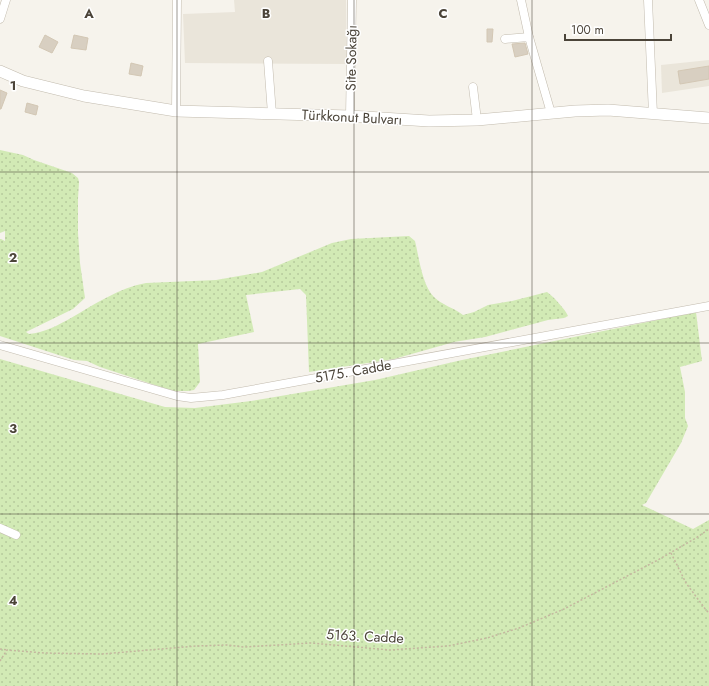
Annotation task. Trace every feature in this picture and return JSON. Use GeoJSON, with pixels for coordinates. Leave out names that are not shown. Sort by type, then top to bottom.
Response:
{"type":"FeatureCollection","features":[{"type":"Feature","properties":{"kind":"street"},"geometry":{"type":"LineString","coordinates":[[0,19],[6,0]]}},
{"type":"Feature","properties":{"kind":"street"},"geometry":{"type":"LineString","coordinates":[[176,111],[177,0]]}},
{"type":"Feature","properties":{"kind":"street","name":"Site Sokağı"},"geometry":{"type":"LineString","coordinates":[[350,116],[352,0]]}},
{"type":"Feature","properties":{"kind":"street"},"geometry":{"type":"LineString","coordinates":[[520,0],[551,114]]}},
{"type":"Feature","properties":{"kind":"street"},"geometry":{"type":"LineString","coordinates":[[648,0],[653,114]]}},
{"type":"Feature","properties":{"kind":"street"},"geometry":{"type":"LineString","coordinates":[[699,0],[709,25]]}},
{"type":"Feature","properties":{"kind":"street"},"geometry":{"type":"LineString","coordinates":[[505,38],[530,37]]}},
{"type":"Feature","properties":{"kind":"street"},"geometry":{"type":"LineString","coordinates":[[268,61],[272,114]]}},
{"type":"Feature","properties":{"kind":"street","name":"Türkkonut Bulvarı"},"geometry":{"type":"LineString","coordinates":[[0,71],[23,81],[84,96],[176,111],[350,116],[429,121],[477,120],[608,110],[709,118]]}},
{"type":"Feature","properties":{"kind":"street"},"geometry":{"type":"LineString","coordinates":[[473,87],[477,120]]}},
{"type":"Feature","properties":{"kind":"street","name":"5175. Cadde"},"geometry":{"type":"LineString","coordinates":[[0,345],[177,396],[199,398],[223,395],[709,306]]}},
{"type":"Feature","properties":{"kind":"street"},"geometry":{"type":"LineString","coordinates":[[0,528],[16,535]]}},
{"type":"Feature","properties":{"kind":"path","name":"5163. Cadde"},"geometry":{"type":"LineString","coordinates":[[0,649],[44,653],[102,654],[196,646],[227,645],[244,647],[310,643],[390,650],[448,646],[487,638],[519,628],[564,608],[671,553],[709,529]]}},
{"type":"Feature","properties":{"kind":"path"},"geometry":{"type":"LineString","coordinates":[[671,553],[686,584],[709,613]]}},
{"type":"Feature","properties":{"kind":"path"},"geometry":{"type":"LineString","coordinates":[[0,661],[7,650]]}},
{"type":"Feature","properties":{"kind":"shaded area"},"geometry":{"type":"Polygon","coordinates":[[[234,0],[346,0],[347,64],[185,63],[183,14],[235,12],[234,0]]]}},
{"type":"Feature","properties":{"kind":"shaded area"},"geometry":{"type":"Polygon","coordinates":[[[709,60],[709,86],[662,93],[661,65],[709,60]]]}},
{"type":"Feature","properties":{"kind":"green space"},"geometry":{"type":"Polygon","coordinates":[[[0,150],[23,155],[72,173],[78,178],[79,182],[78,233],[80,263],[85,298],[73,309],[26,332],[29,334],[51,328],[107,297],[136,285],[146,283],[216,280],[262,272],[332,243],[351,239],[409,236],[415,241],[424,278],[430,292],[437,300],[463,315],[474,312],[488,305],[512,301],[547,292],[559,303],[568,316],[485,337],[454,342],[394,359],[309,372],[306,295],[300,289],[246,295],[254,332],[198,344],[200,382],[194,390],[173,391],[100,367],[87,361],[74,360],[0,336],[0,239],[5,241],[5,231],[0,233],[0,150]]]}},
{"type":"Feature","properties":{"kind":"green space"},"geometry":{"type":"Polygon","coordinates":[[[696,312],[702,361],[680,367],[685,392],[685,418],[688,426],[681,443],[646,503],[642,505],[693,529],[709,520],[709,686],[0,686],[0,359],[165,407],[195,408],[251,401],[375,380],[462,360],[696,312]]]}},
{"type":"Feature","properties":{"kind":"building"},"geometry":{"type":"Polygon","coordinates":[[[487,29],[493,29],[492,42],[487,42],[487,29]]]}},
{"type":"Feature","properties":{"kind":"building"},"geometry":{"type":"Polygon","coordinates":[[[45,35],[58,42],[52,53],[39,47],[45,35]]]}},
{"type":"Feature","properties":{"kind":"building"},"geometry":{"type":"Polygon","coordinates":[[[74,35],[88,38],[86,50],[71,48],[74,35]]]}},
{"type":"Feature","properties":{"kind":"building"},"geometry":{"type":"Polygon","coordinates":[[[525,43],[528,54],[515,57],[512,44],[525,43]]]}},
{"type":"Feature","properties":{"kind":"building"},"geometry":{"type":"Polygon","coordinates":[[[131,63],[143,66],[141,76],[129,74],[131,63]]]}},
{"type":"Feature","properties":{"kind":"building"},"geometry":{"type":"Polygon","coordinates":[[[709,66],[709,79],[680,84],[678,71],[709,66]]]}},
{"type":"Feature","properties":{"kind":"building"},"geometry":{"type":"Polygon","coordinates":[[[0,90],[7,93],[1,109],[0,109],[0,90]]]}},
{"type":"Feature","properties":{"kind":"building"},"geometry":{"type":"Polygon","coordinates":[[[27,103],[38,106],[36,115],[25,112],[27,103]]]}}]}
